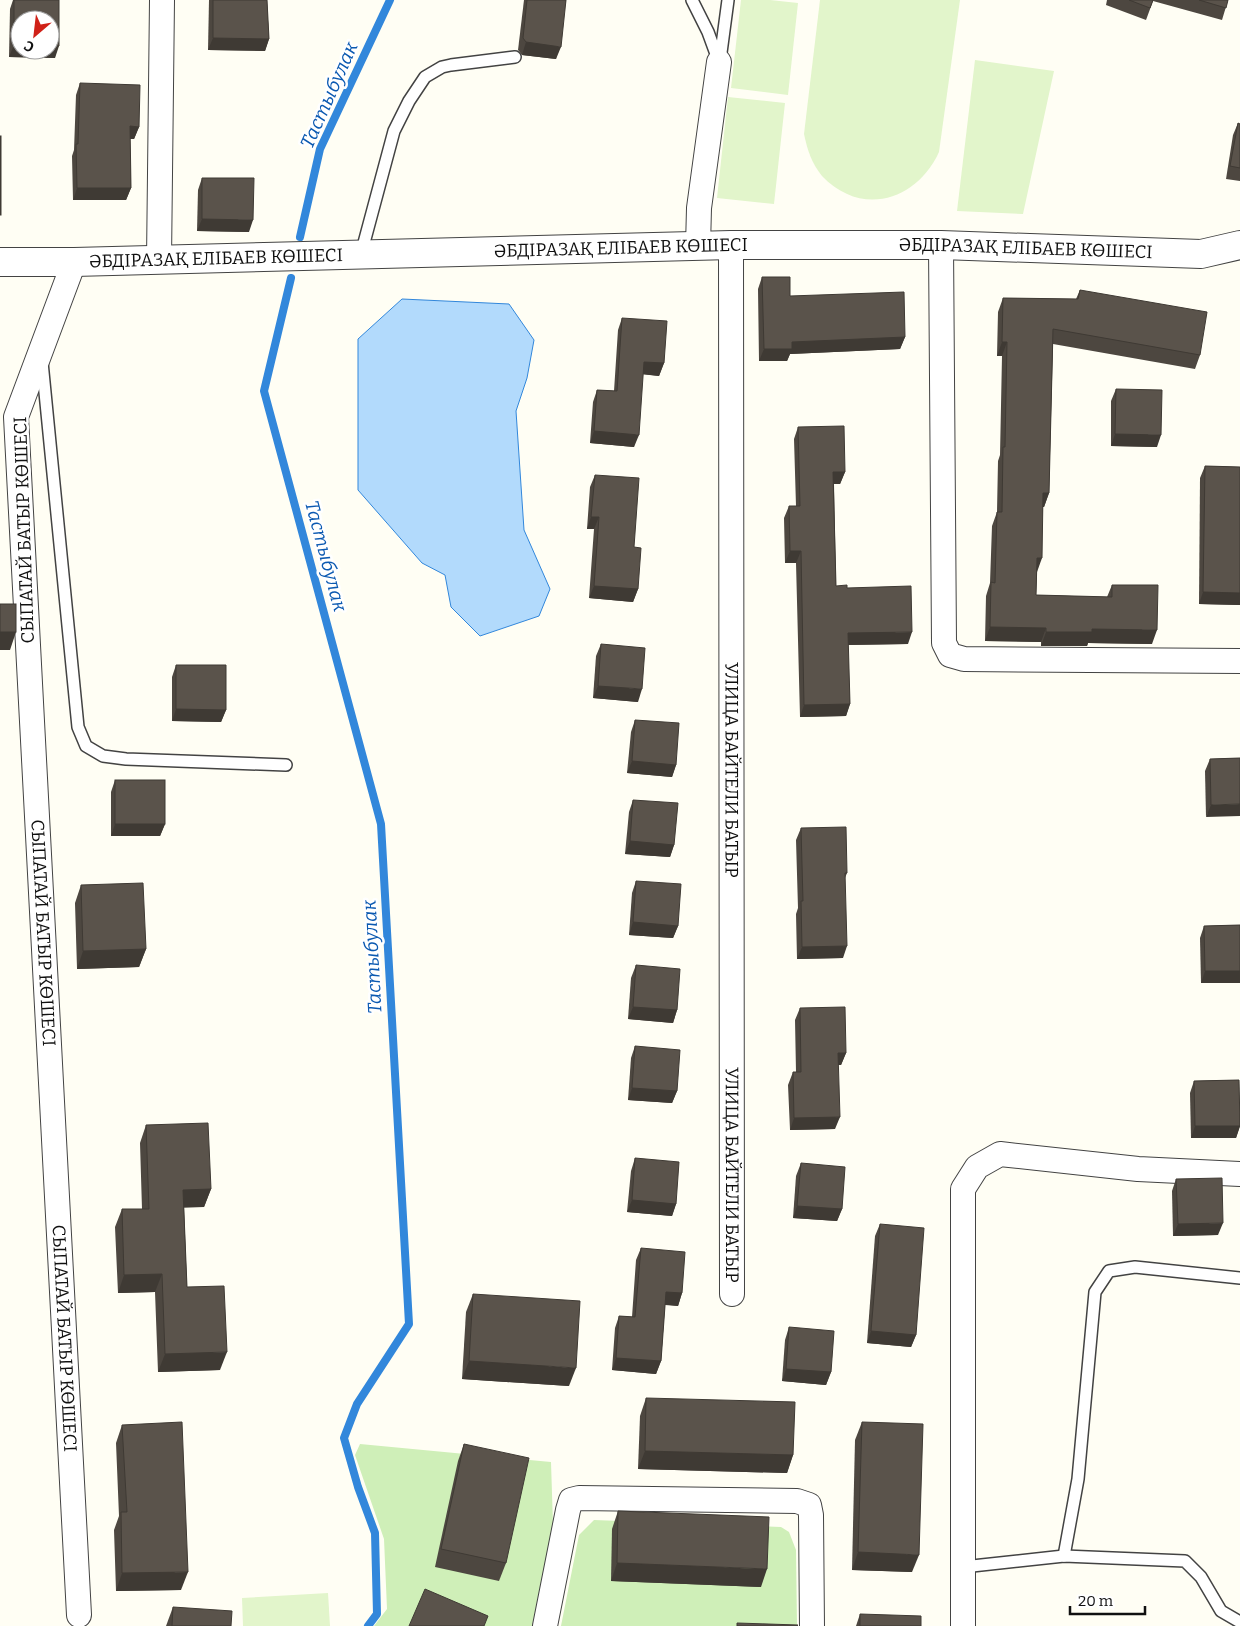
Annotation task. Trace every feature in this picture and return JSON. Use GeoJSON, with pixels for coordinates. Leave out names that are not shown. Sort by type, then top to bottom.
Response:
{"type":"FeatureCollection","features":[{"type":"Feature","properties":{"kind":"street"},"geometry":{"type":"LineString","coordinates":[[159,260],[162,0]]}},
{"type":"Feature","properties":{"kind":"street"},"geometry":{"type":"LineString","coordinates":[[698,246],[699,208],[719,62]]}},
{"type":"Feature","properties":{"kind":"street","name":"ӘБДІРАЗАҚ ЕЛІБАЕВ КӨШЕСІ"},"geometry":{"type":"LineString","coordinates":[[0,262],[74,262],[731,245],[940,245],[1201,254],[1240,245]]}},
{"type":"Feature","properties":{"kind":"street","name":"УЛИЦА БАЙТЕЛИ БАТЫР"},"geometry":{"type":"LineString","coordinates":[[731,245],[732,1294]]}},
{"type":"Feature","properties":{"kind":"street"},"geometry":{"type":"LineString","coordinates":[[940,245],[944,643],[950,654],[964,659],[1240,660]]}},
{"type":"Feature","properties":{"kind":"street","name":"СЫПАТАЙ БАТЫР КӨШЕСІ"},"geometry":{"type":"LineString","coordinates":[[74,262],[16,417],[79,1616]]}},
{"type":"Feature","properties":{"kind":"street"},"geometry":{"type":"LineString","coordinates":[[963,1626],[963,1189],[977,1167],[1000,1154],[1138,1169],[1240,1174]]}},
{"type":"Feature","properties":{"kind":"street"},"geometry":{"type":"LineString","coordinates":[[545,1626],[568,1510],[571,1500],[579,1498],[797,1501],[809,1505],[811,1515],[812,1626]]}},
{"type":"Feature","properties":{"kind":"lane"},"geometry":{"type":"LineString","coordinates":[[692,0],[719,62]]}},
{"type":"Feature","properties":{"kind":"lane"},"geometry":{"type":"LineString","coordinates":[[719,62],[728,0]]}},
{"type":"Feature","properties":{"kind":"lane"},"geometry":{"type":"LineString","coordinates":[[361,254],[394,131],[409,101],[425,77],[434,71],[451,65],[515,57]]}},
{"type":"Feature","properties":{"kind":"lane"},"geometry":{"type":"LineString","coordinates":[[41,352],[78,727],[86,746],[103,756],[126,759],[286,765]]}},
{"type":"Feature","properties":{"kind":"lane"},"geometry":{"type":"LineString","coordinates":[[1064,1556],[1078,1479],[1095,1292],[1109,1271],[1135,1267],[1240,1278]]}},
{"type":"Feature","properties":{"kind":"lane"},"geometry":{"type":"LineString","coordinates":[[963,1567],[1064,1556],[1185,1561],[1200,1578],[1220,1611],[1240,1622]]}},
{"type":"Feature","properties":{"kind":"green space"},"geometry":{"type":"Polygon","coordinates":[[[741,0],[770,0],[798,3],[788,95],[731,88],[741,0]]]}},
{"type":"Feature","properties":{"kind":"green space"},"geometry":{"type":"Polygon","coordinates":[[[820,0],[960,0],[939,152],[929,169],[917,182],[903,192],[887,198],[871,200],[854,197],[838,189],[822,176],[810,156],[804,134],[820,0]]]}},
{"type":"Feature","properties":{"kind":"green space"},"geometry":{"type":"Polygon","coordinates":[[[975,60],[1054,71],[1023,214],[957,211],[975,60]]]}},
{"type":"Feature","properties":{"kind":"green space"},"geometry":{"type":"Polygon","coordinates":[[[728,97],[785,103],[774,204],[717,198],[728,97]]]}},
{"type":"Feature","properties":{"kind":"green space"},"geometry":{"type":"Polygon","coordinates":[[[360,1444],[551,1462],[553,1525],[532,1626],[374,1626],[387,1609],[384,1539],[355,1455],[360,1444]]]}},
{"type":"Feature","properties":{"kind":"green space"},"geometry":{"type":"Polygon","coordinates":[[[594,1520],[781,1527],[789,1532],[796,1550],[797,1626],[561,1626],[579,1535],[594,1520]]]}},
{"type":"Feature","properties":{"kind":"green space"},"geometry":{"type":"Polygon","coordinates":[[[328,1593],[330,1626],[243,1626],[242,1598],[328,1593]]]}},
{"type":"Feature","properties":{"kind":"water"},"geometry":{"type":"Polygon","coordinates":[[[402,299],[509,304],[534,340],[527,378],[516,411],[524,530],[550,589],[539,616],[480,636],[451,607],[445,575],[422,563],[358,490],[358,339],[402,299]]]}},
{"type":"Feature","properties":{"kind":"building"},"geometry":{"type":"Polygon","coordinates":[[[14,0],[59,0],[59,10],[14,10],[14,0]]]}},
{"type":"Feature","properties":{"kind":"building"},"geometry":{"type":"Polygon","coordinates":[[[213,0],[267,0],[269,39],[213,38],[213,0]]]}},
{"type":"Feature","properties":{"kind":"building"},"geometry":{"type":"Polygon","coordinates":[[[527,0],[566,0],[561,47],[526,42],[523,38],[527,0]]]}},
{"type":"Feature","properties":{"kind":"building"},"geometry":{"type":"Polygon","coordinates":[[[1129,0],[1153,0],[1150,8],[1129,0]]]}},
{"type":"Feature","properties":{"kind":"building"},"geometry":{"type":"Polygon","coordinates":[[[1199,0],[1228,0],[1226,8],[1199,0]]]}},
{"type":"Feature","properties":{"kind":"building"},"geometry":{"type":"Polygon","coordinates":[[[80,83],[140,85],[139,127],[130,126],[131,188],[77,188],[76,144],[78,144],[80,83]]]}},
{"type":"Feature","properties":{"kind":"building"},"geometry":{"type":"Polygon","coordinates":[[[1238,123],[1240,124],[1240,168],[1230,166],[1238,123]]]}},
{"type":"Feature","properties":{"kind":"building"},"geometry":{"type":"Polygon","coordinates":[[[1,136],[1,215],[0,215],[1,136]]]}},
{"type":"Feature","properties":{"kind":"building"},"geometry":{"type":"Polygon","coordinates":[[[202,178],[254,178],[253,220],[202,219],[202,178]]]}},
{"type":"Feature","properties":{"kind":"building"},"geometry":{"type":"Polygon","coordinates":[[[762,277],[790,277],[790,296],[904,292],[905,337],[792,342],[792,349],[764,349],[762,277]]]}},
{"type":"Feature","properties":{"kind":"building"},"geometry":{"type":"Polygon","coordinates":[[[1080,290],[1207,312],[1200,355],[1053,329],[1049,493],[1043,493],[1042,558],[1037,558],[1036,595],[1112,597],[1112,585],[1158,585],[1157,630],[1092,629],[1092,632],[1046,632],[1046,628],[990,627],[991,582],[995,583],[997,512],[1002,512],[1003,447],[1005,447],[1007,342],[1002,342],[1003,298],[1078,299],[1080,290]]]}},
{"type":"Feature","properties":{"kind":"building"},"geometry":{"type":"Polygon","coordinates":[[[622,318],[667,321],[664,363],[644,362],[639,435],[594,431],[597,390],[617,391],[622,318]]]}},
{"type":"Feature","properties":{"kind":"building"},"geometry":{"type":"Polygon","coordinates":[[[1116,389],[1162,390],[1161,435],[1115,434],[1116,389]]]}},
{"type":"Feature","properties":{"kind":"building"},"geometry":{"type":"Polygon","coordinates":[[[844,426],[845,472],[833,472],[836,586],[847,585],[847,588],[911,586],[912,632],[848,633],[850,704],[804,705],[801,551],[790,551],[789,506],[800,506],[798,427],[844,426]]]}},
{"type":"Feature","properties":{"kind":"building"},"geometry":{"type":"Polygon","coordinates":[[[1205,466],[1240,467],[1240,593],[1203,592],[1205,466]]]}},
{"type":"Feature","properties":{"kind":"building"},"geometry":{"type":"Polygon","coordinates":[[[595,475],[639,478],[634,547],[641,548],[638,589],[594,586],[599,517],[591,517],[595,475]]]}},
{"type":"Feature","properties":{"kind":"building"},"geometry":{"type":"Polygon","coordinates":[[[0,604],[16,604],[16,632],[0,632],[0,604]]]}},
{"type":"Feature","properties":{"kind":"building"},"geometry":{"type":"Polygon","coordinates":[[[601,644],[645,648],[642,689],[598,686],[601,644]]]}},
{"type":"Feature","properties":{"kind":"building"},"geometry":{"type":"Polygon","coordinates":[[[176,665],[226,665],[226,710],[176,709],[176,665]]]}},
{"type":"Feature","properties":{"kind":"building"},"geometry":{"type":"Polygon","coordinates":[[[635,720],[679,723],[676,765],[632,761],[635,720]]]}},
{"type":"Feature","properties":{"kind":"building"},"geometry":{"type":"Polygon","coordinates":[[[1240,758],[1240,804],[1211,805],[1210,759],[1240,758]]]}},
{"type":"Feature","properties":{"kind":"building"},"geometry":{"type":"Polygon","coordinates":[[[115,780],[165,780],[165,824],[115,824],[115,780]]]}},
{"type":"Feature","properties":{"kind":"building"},"geometry":{"type":"Polygon","coordinates":[[[633,800],[678,803],[674,845],[630,841],[633,800]]]}},
{"type":"Feature","properties":{"kind":"building"},"geometry":{"type":"Polygon","coordinates":[[[846,827],[847,946],[802,947],[801,828],[846,827]]]}},
{"type":"Feature","properties":{"kind":"building"},"geometry":{"type":"Polygon","coordinates":[[[636,881],[681,884],[678,926],[633,922],[636,881]]]}},
{"type":"Feature","properties":{"kind":"building"},"geometry":{"type":"Polygon","coordinates":[[[143,883],[146,949],[83,951],[81,885],[143,883]]]}},
{"type":"Feature","properties":{"kind":"building"},"geometry":{"type":"Polygon","coordinates":[[[1240,925],[1240,971],[1205,971],[1204,926],[1240,925]]]}},
{"type":"Feature","properties":{"kind":"building"},"geometry":{"type":"Polygon","coordinates":[[[636,965],[680,969],[677,1010],[633,1007],[636,965]]]}},
{"type":"Feature","properties":{"kind":"building"},"geometry":{"type":"Polygon","coordinates":[[[845,1007],[846,1053],[838,1053],[840,1117],[794,1118],[793,1072],[801,1072],[800,1008],[845,1007]]]}},
{"type":"Feature","properties":{"kind":"building"},"geometry":{"type":"Polygon","coordinates":[[[635,1046],[680,1050],[677,1091],[632,1088],[635,1046]]]}},
{"type":"Feature","properties":{"kind":"building"},"geometry":{"type":"Polygon","coordinates":[[[1239,1080],[1240,1126],[1195,1126],[1194,1081],[1239,1080]]]}},
{"type":"Feature","properties":{"kind":"building"},"geometry":{"type":"Polygon","coordinates":[[[208,1123],[211,1189],[183,1190],[187,1287],[224,1286],[227,1352],[165,1354],[162,1274],[124,1275],[122,1209],[149,1209],[146,1125],[208,1123]]]}},
{"type":"Feature","properties":{"kind":"building"},"geometry":{"type":"Polygon","coordinates":[[[635,1158],[679,1162],[676,1204],[632,1200],[635,1158]]]}},
{"type":"Feature","properties":{"kind":"building"},"geometry":{"type":"Polygon","coordinates":[[[801,1163],[845,1167],[842,1209],[797,1206],[801,1163]]]}},
{"type":"Feature","properties":{"kind":"building"},"geometry":{"type":"Polygon","coordinates":[[[1222,1178],[1223,1223],[1178,1224],[1176,1179],[1222,1178]]]}},
{"type":"Feature","properties":{"kind":"building"},"geometry":{"type":"Polygon","coordinates":[[[880,1224],[924,1228],[916,1335],[871,1331],[880,1224]]]}},
{"type":"Feature","properties":{"kind":"building"},"geometry":{"type":"Polygon","coordinates":[[[641,1248],[685,1252],[682,1293],[666,1292],[661,1361],[616,1358],[619,1316],[635,1317],[641,1248]]]}},
{"type":"Feature","properties":{"kind":"building"},"geometry":{"type":"Polygon","coordinates":[[[473,1294],[580,1301],[576,1368],[469,1361],[473,1294]]]}},
{"type":"Feature","properties":{"kind":"building"},"geometry":{"type":"Polygon","coordinates":[[[789,1327],[834,1331],[831,1372],[786,1369],[789,1327]]]}},
{"type":"Feature","properties":{"kind":"building"},"geometry":{"type":"Polygon","coordinates":[[[646,1398],[795,1402],[793,1455],[645,1451],[646,1398]]]}},
{"type":"Feature","properties":{"kind":"building"},"geometry":{"type":"Polygon","coordinates":[[[182,1422],[188,1572],[122,1573],[121,1512],[127,1512],[122,1425],[182,1422]]]}},
{"type":"Feature","properties":{"kind":"building"},"geometry":{"type":"Polygon","coordinates":[[[862,1422],[923,1424],[919,1555],[858,1552],[862,1422]]]}},
{"type":"Feature","properties":{"kind":"building"},"geometry":{"type":"Polygon","coordinates":[[[464,1444],[529,1458],[506,1563],[441,1549],[464,1444]]]}},
{"type":"Feature","properties":{"kind":"building"},"geometry":{"type":"Polygon","coordinates":[[[618,1511],[769,1517],[767,1569],[617,1563],[618,1511]]]}},
{"type":"Feature","properties":{"kind":"building"},"geometry":{"type":"Polygon","coordinates":[[[425,1589],[488,1616],[484,1626],[409,1626],[425,1589]]]}},
{"type":"Feature","properties":{"kind":"building"},"geometry":{"type":"Polygon","coordinates":[[[173,1607],[232,1611],[231,1626],[172,1626],[173,1607]]]}},
{"type":"Feature","properties":{"kind":"building"},"geometry":{"type":"Polygon","coordinates":[[[860,1614],[921,1616],[921,1626],[860,1626],[860,1614]]]}},
{"type":"Feature","properties":{"kind":"building"},"geometry":{"type":"Polygon","coordinates":[[[737,1623],[798,1625],[737,1626],[737,1623]]]}},
{"type":"Feature","properties":{"kind":"waterway","name":"Тастыбулак"},"geometry":{"type":"LineString","coordinates":[[300,237],[320,149],[390,0]]}},
{"type":"Feature","properties":{"kind":"waterway","name":"Тастыбулак"},"geometry":{"type":"LineString","coordinates":[[291,278],[264,391],[381,824],[409,1324],[357,1404],[344,1438],[358,1487],[375,1533],[377,1614],[368,1626]]}}]}
